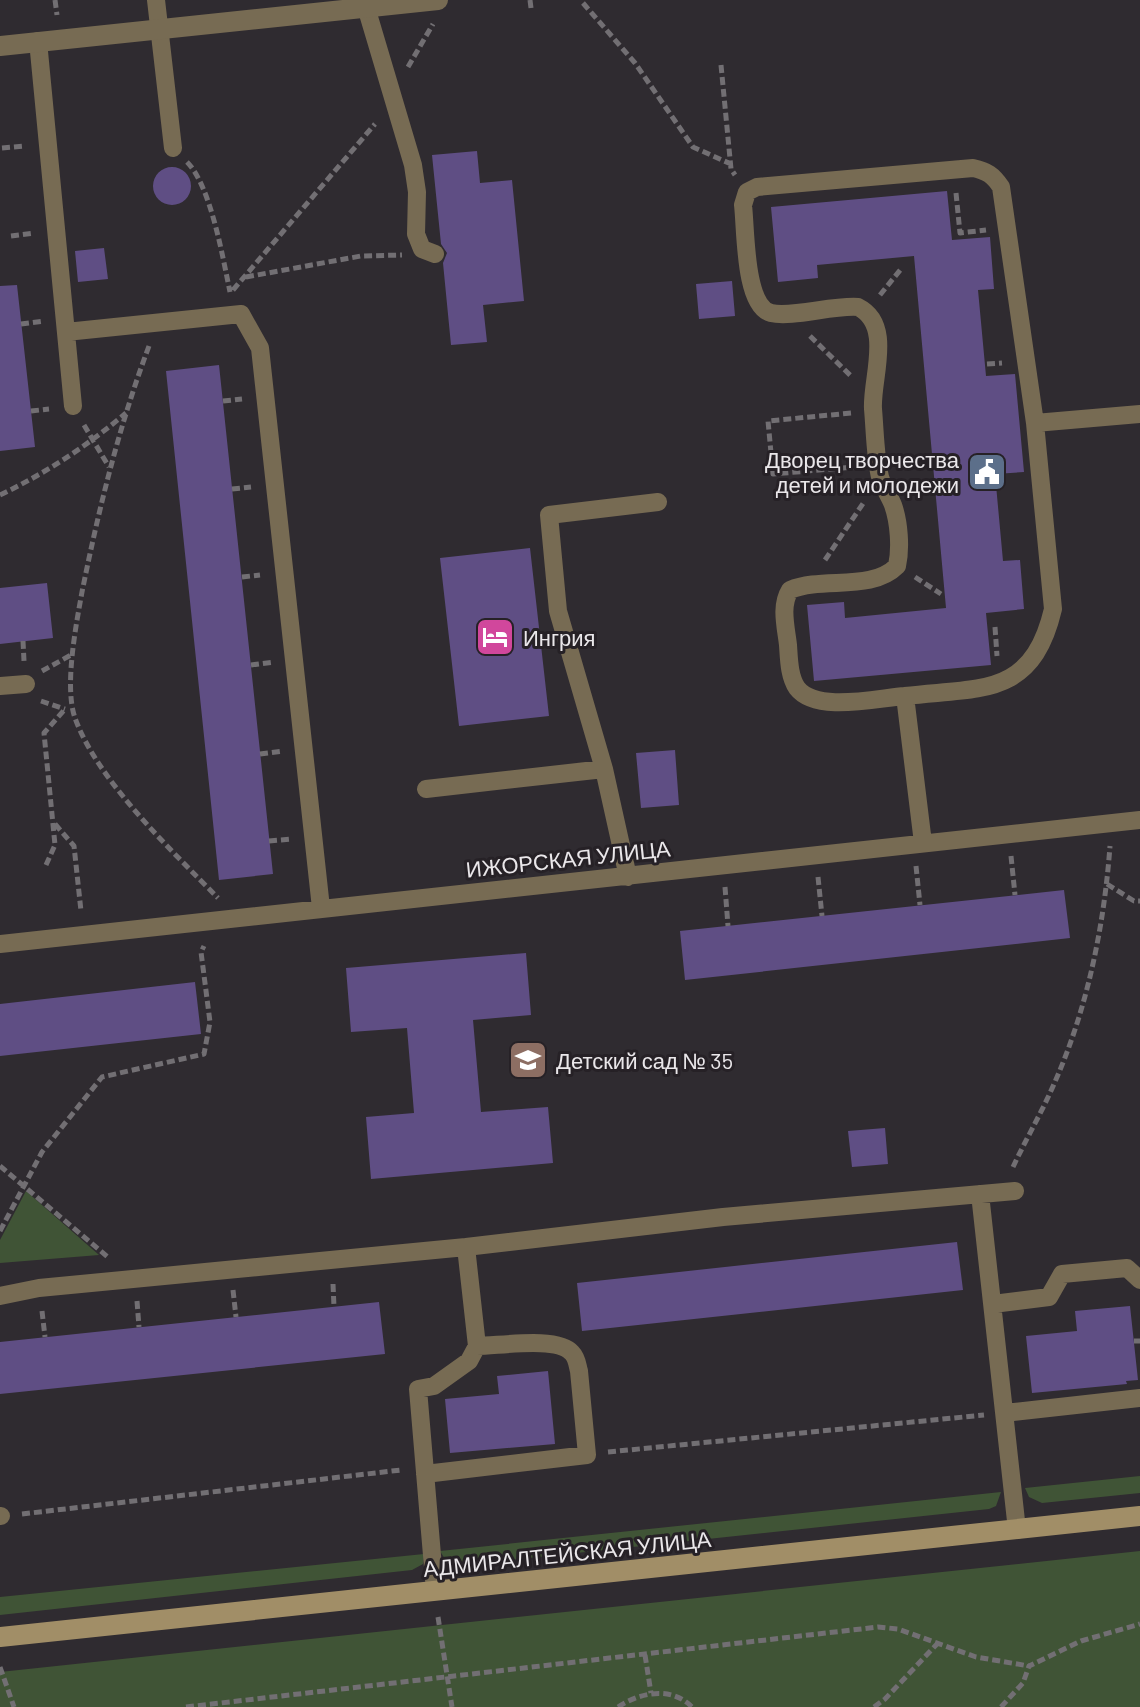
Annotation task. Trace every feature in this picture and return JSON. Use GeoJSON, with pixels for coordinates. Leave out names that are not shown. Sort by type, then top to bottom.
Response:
{"type":"FeatureCollection","features":[{"type":"Feature","properties":{"kind":"street"},"geometry":{"type":"LineString","coordinates":[[0,46],[366,7],[437,9]]}},
{"type":"Feature","properties":{"kind":"street","name":"АДМИРАЛТЕЙСКАЯ УЛИЦА"},"geometry":{"type":"LineString","coordinates":[[0,1637],[1140,1516]]}},
{"type":"Feature","properties":{"kind":"lane"},"geometry":{"type":"LineString","coordinates":[[156,0],[173,148]]}},
{"type":"Feature","properties":{"kind":"lane"},"geometry":{"type":"LineString","coordinates":[[366,7],[413,165],[417,192],[416,234],[428,251]]}},
{"type":"Feature","properties":{"kind":"lane"},"geometry":{"type":"LineString","coordinates":[[38,41],[73,406]]}},
{"type":"Feature","properties":{"kind":"lane"},"geometry":{"type":"LineString","coordinates":[[973,168],[986,170],[1001,187],[1035,423],[1053,609],[1037,655],[1020,672],[1000,685],[824,703],[808,698],[796,687],[790,670],[785,598],[790,590],[889,574],[897,566],[899,545],[894,507],[880,472],[873,404],[878,366],[876,331],[867,312],[847,306],[771,313],[758,306],[751,288],[743,205],[747,192],[757,187],[973,168]]}},
{"type":"Feature","properties":{"kind":"lane"},"geometry":{"type":"LineString","coordinates":[[66,332],[241,314],[260,348],[321,908]]}},
{"type":"Feature","properties":{"kind":"lane"},"geometry":{"type":"LineString","coordinates":[[1035,423],[1140,414]]}},
{"type":"Feature","properties":{"kind":"lane"},"geometry":{"type":"LineString","coordinates":[[628,877],[604,769],[558,611],[549,515],[658,502]]}},
{"type":"Feature","properties":{"kind":"lane"},"geometry":{"type":"LineString","coordinates":[[0,686],[26,684]]}},
{"type":"Feature","properties":{"kind":"lane"},"geometry":{"type":"LineString","coordinates":[[905,696],[923,843]]}},
{"type":"Feature","properties":{"kind":"lane"},"geometry":{"type":"LineString","coordinates":[[426,789],[604,769]]}},
{"type":"Feature","properties":{"kind":"lane","name":"ИЖОРСКАЯ УЛИЦА"},"geometry":{"type":"LineString","coordinates":[[0,944],[1140,820]]}},
{"type":"Feature","properties":{"kind":"lane"},"geometry":{"type":"LineString","coordinates":[[0,1296],[39,1288],[466,1247],[723,1217],[1008,1191]]}},
{"type":"Feature","properties":{"kind":"lane"},"geometry":{"type":"LineString","coordinates":[[980,1194],[1017,1530]]}},
{"type":"Feature","properties":{"kind":"lane"},"geometry":{"type":"LineString","coordinates":[[435,1591],[418,1389],[434,1386],[446,1378],[469,1361],[477,1346],[466,1247]]}},
{"type":"Feature","properties":{"kind":"lane"},"geometry":{"type":"LineString","coordinates":[[993,1304],[1049,1297],[1062,1274],[1127,1268],[1140,1280]]}},
{"type":"Feature","properties":{"kind":"lane"},"geometry":{"type":"LineString","coordinates":[[425,1474],[587,1455],[579,1371],[577,1359],[571,1351],[561,1345],[547,1343],[477,1346]]}},
{"type":"Feature","properties":{"kind":"lane"},"geometry":{"type":"LineString","coordinates":[[1005,1413],[1140,1398]]}},
{"type":"Feature","properties":{"kind":"path"},"geometry":{"type":"LineString","coordinates":[[530,0],[531,8]]}},
{"type":"Feature","properties":{"kind":"path"},"geometry":{"type":"LineString","coordinates":[[583,3],[635,63],[693,147],[731,164]]}},
{"type":"Feature","properties":{"kind":"path"},"geometry":{"type":"LineString","coordinates":[[173,148],[192,167],[206,199],[219,240],[230,293],[381,118],[437,9]]}},
{"type":"Feature","properties":{"kind":"path"},"geometry":{"type":"LineString","coordinates":[[721,65],[731,164],[747,192]]}},
{"type":"Feature","properties":{"kind":"path"},"geometry":{"type":"LineString","coordinates":[[954,169],[960,233],[1007,228]]}},
{"type":"Feature","properties":{"kind":"path"},"geometry":{"type":"LineString","coordinates":[[245,277],[361,256],[428,251]]}},
{"type":"Feature","properties":{"kind":"path"},"geometry":{"type":"LineString","coordinates":[[867,312],[901,269]]}},
{"type":"Feature","properties":{"kind":"path"},"geometry":{"type":"LineString","coordinates":[[785,312],[873,404]]}},
{"type":"Feature","properties":{"kind":"path"},"geometry":{"type":"LineString","coordinates":[[0,1231],[42,1152],[102,1077],[204,1054],[210,1022],[201,952],[224,903],[121,792],[89,748],[73,714],[71,655],[109,467],[157,323]]}},
{"type":"Feature","properties":{"kind":"path"},"geometry":{"type":"LineString","coordinates":[[873,404],[768,421],[773,474],[880,472]]}},
{"type":"Feature","properties":{"kind":"path"},"geometry":{"type":"LineString","coordinates":[[73,406],[109,467]]}},
{"type":"Feature","properties":{"kind":"path"},"geometry":{"type":"LineString","coordinates":[[0,495],[35,479],[92,441],[126,413]]}},
{"type":"Feature","properties":{"kind":"path"},"geometry":{"type":"LineString","coordinates":[[808,585],[880,472]]}},
{"type":"Feature","properties":{"kind":"path"},"geometry":{"type":"LineString","coordinates":[[71,655],[37,673],[26,684],[39,700],[73,714]]}},
{"type":"Feature","properties":{"kind":"path"},"geometry":{"type":"LineString","coordinates":[[46,865],[55,845],[44,733],[65,709]]}},
{"type":"Feature","properties":{"kind":"path"},"geometry":{"type":"LineString","coordinates":[[1008,1191],[1060,1069],[1089,983],[1107,884],[1112,823]]}},
{"type":"Feature","properties":{"kind":"path"},"geometry":{"type":"LineString","coordinates":[[54,824],[74,846],[82,919]]}},
{"type":"Feature","properties":{"kind":"path"},"geometry":{"type":"LineString","coordinates":[[1107,884],[1134,901],[1140,901]]}},
{"type":"Feature","properties":{"kind":"path"},"geometry":{"type":"LineString","coordinates":[[0,1166],[135,1280]]}},
{"type":"Feature","properties":{"kind":"path"},"geometry":{"type":"LineString","coordinates":[[587,1455],[1005,1413]]}},
{"type":"Feature","properties":{"kind":"path"},"geometry":{"type":"LineString","coordinates":[[1,1516],[412,1469],[425,1474]]}},
{"type":"Feature","properties":{"kind":"path"},"geometry":{"type":"LineString","coordinates":[[438,1617],[452,1707]]}},
{"type":"Feature","properties":{"kind":"path"},"geometry":{"type":"LineString","coordinates":[[186,1707],[878,1627],[898,1629],[976,1657],[1029,1666],[1081,1641],[1140,1624]]}},
{"type":"Feature","properties":{"kind":"path"},"geometry":{"type":"LineString","coordinates":[[874,1707],[937,1644]]}},
{"type":"Feature","properties":{"kind":"path"},"geometry":{"type":"LineString","coordinates":[[645,1655],[651,1693]]}},
{"type":"Feature","properties":{"kind":"path"},"geometry":{"type":"LineString","coordinates":[[1001,1707],[1023,1683],[1029,1666]]}},
{"type":"Feature","properties":{"kind":"path"},"geometry":{"type":"LineString","coordinates":[[0,1667],[14,1707]]}},
{"type":"Feature","properties":{"kind":"path"},"geometry":{"type":"LineString","coordinates":[[618,1707],[632,1697],[651,1693],[670,1695],[692,1707]]}},
{"type":"Feature","properties":{"kind":"green space"},"geometry":{"type":"Polygon","coordinates":[[[26,1191],[99,1255],[0,1263],[0,1240],[26,1191]]]}},
{"type":"Feature","properties":{"kind":"green space"},"geometry":{"type":"Polygon","coordinates":[[[1140,1476],[1140,1493],[1042,1503],[1029,1497],[1025,1488],[1140,1476]]]}},
{"type":"Feature","properties":{"kind":"green space"},"geometry":{"type":"Polygon","coordinates":[[[1001,1492],[996,1506],[989,1509],[455,1566],[448,1564],[440,1551],[1001,1492]]]}},
{"type":"Feature","properties":{"kind":"green space"},"geometry":{"type":"Polygon","coordinates":[[[1140,1551],[1140,1707],[0,1707],[0,1672],[1140,1551]]]}},
{"type":"Feature","properties":{"kind":"green space"},"geometry":{"type":"Polygon","coordinates":[[[424,1554],[423,1564],[412,1570],[0,1615],[0,1597],[424,1554]]]}},
{"type":"Feature","properties":{"kind":"building"},"geometry":{"type":"Polygon","coordinates":[[[477,151],[480,183],[512,180],[524,301],[483,305],[487,342],[451,345],[443,263],[447,253],[441,244],[432,155],[477,151]]]}},
{"type":"Feature","properties":{"kind":"building"},"geometry":{"type":"Polygon","coordinates":[[[172,167],[185,173],[191,186],[185,199],[172,205],[159,199],[153,186],[159,173],[172,167]]]}},
{"type":"Feature","properties":{"kind":"building"},"geometry":{"type":"Polygon","coordinates":[[[947,191],[952,240],[990,237],[994,289],[978,290],[986,376],[1015,374],[1024,472],[995,474],[1003,561],[1020,560],[1024,609],[986,613],[991,665],[814,681],[807,605],[844,602],[845,618],[946,608],[914,256],[817,265],[818,278],[778,282],[771,207],[947,191]]]}},
{"type":"Feature","properties":{"kind":"building"},"geometry":{"type":"Polygon","coordinates":[[[104,248],[108,279],[78,282],[75,251],[104,248]]]}},
{"type":"Feature","properties":{"kind":"building"},"geometry":{"type":"Polygon","coordinates":[[[732,281],[735,316],[699,319],[696,284],[732,281]]]}},
{"type":"Feature","properties":{"kind":"building"},"geometry":{"type":"Polygon","coordinates":[[[17,285],[35,447],[0,451],[0,286],[17,285]]]}},
{"type":"Feature","properties":{"kind":"building"},"geometry":{"type":"Polygon","coordinates":[[[219,365],[273,874],[219,880],[166,371],[219,365]]]}},
{"type":"Feature","properties":{"kind":"building","name":"Ингрия"},"geometry":{"type":"Polygon","coordinates":[[[530,548],[549,716],[459,726],[440,558],[530,548]]]}},
{"type":"Feature","properties":{"kind":"building"},"geometry":{"type":"Polygon","coordinates":[[[47,583],[53,638],[0,644],[0,588],[47,583]]]}},
{"type":"Feature","properties":{"kind":"building"},"geometry":{"type":"Polygon","coordinates":[[[675,750],[679,805],[641,808],[636,753],[675,750]]]}},
{"type":"Feature","properties":{"kind":"building"},"geometry":{"type":"Polygon","coordinates":[[[1064,890],[1070,938],[685,980],[680,931],[1064,890]]]}},
{"type":"Feature","properties":{"kind":"building"},"geometry":{"type":"Polygon","coordinates":[[[526,953],[531,1015],[473,1020],[481,1112],[548,1107],[553,1163],[371,1179],[366,1117],[414,1113],[407,1028],[351,1032],[346,968],[526,953]]]}},
{"type":"Feature","properties":{"kind":"building"},"geometry":{"type":"Polygon","coordinates":[[[195,982],[201,1034],[0,1056],[0,1004],[195,982]]]}},
{"type":"Feature","properties":{"kind":"building"},"geometry":{"type":"Polygon","coordinates":[[[885,1128],[888,1164],[852,1167],[848,1131],[885,1128]]]}},
{"type":"Feature","properties":{"kind":"building"},"geometry":{"type":"Polygon","coordinates":[[[957,1242],[963,1290],[582,1331],[577,1283],[957,1242]]]}},
{"type":"Feature","properties":{"kind":"building"},"geometry":{"type":"Polygon","coordinates":[[[379,1302],[385,1354],[0,1394],[0,1342],[379,1302]]]}},
{"type":"Feature","properties":{"kind":"building"},"geometry":{"type":"Polygon","coordinates":[[[1130,1306],[1138,1380],[1126,1381],[1127,1384],[1032,1393],[1026,1336],[1077,1331],[1075,1311],[1130,1306]]]}},
{"type":"Feature","properties":{"kind":"building"},"geometry":{"type":"Polygon","coordinates":[[[548,1371],[555,1444],[450,1453],[445,1399],[499,1394],[497,1376],[548,1371]]]}},
{"type":"Feature","properties":{"kind":"place","name":"Дворец творчества детей и молодежи"},"geometry":{"type":"Point","coordinates":[987,472]}},
{"type":"Feature","properties":{"kind":"place","name":"Ингрия"},"geometry":{"type":"Point","coordinates":[495,637]}},
{"type":"Feature","properties":{"kind":"place","name":"Детский сад № 35"},"geometry":{"type":"Point","coordinates":[528,1060]}}]}
